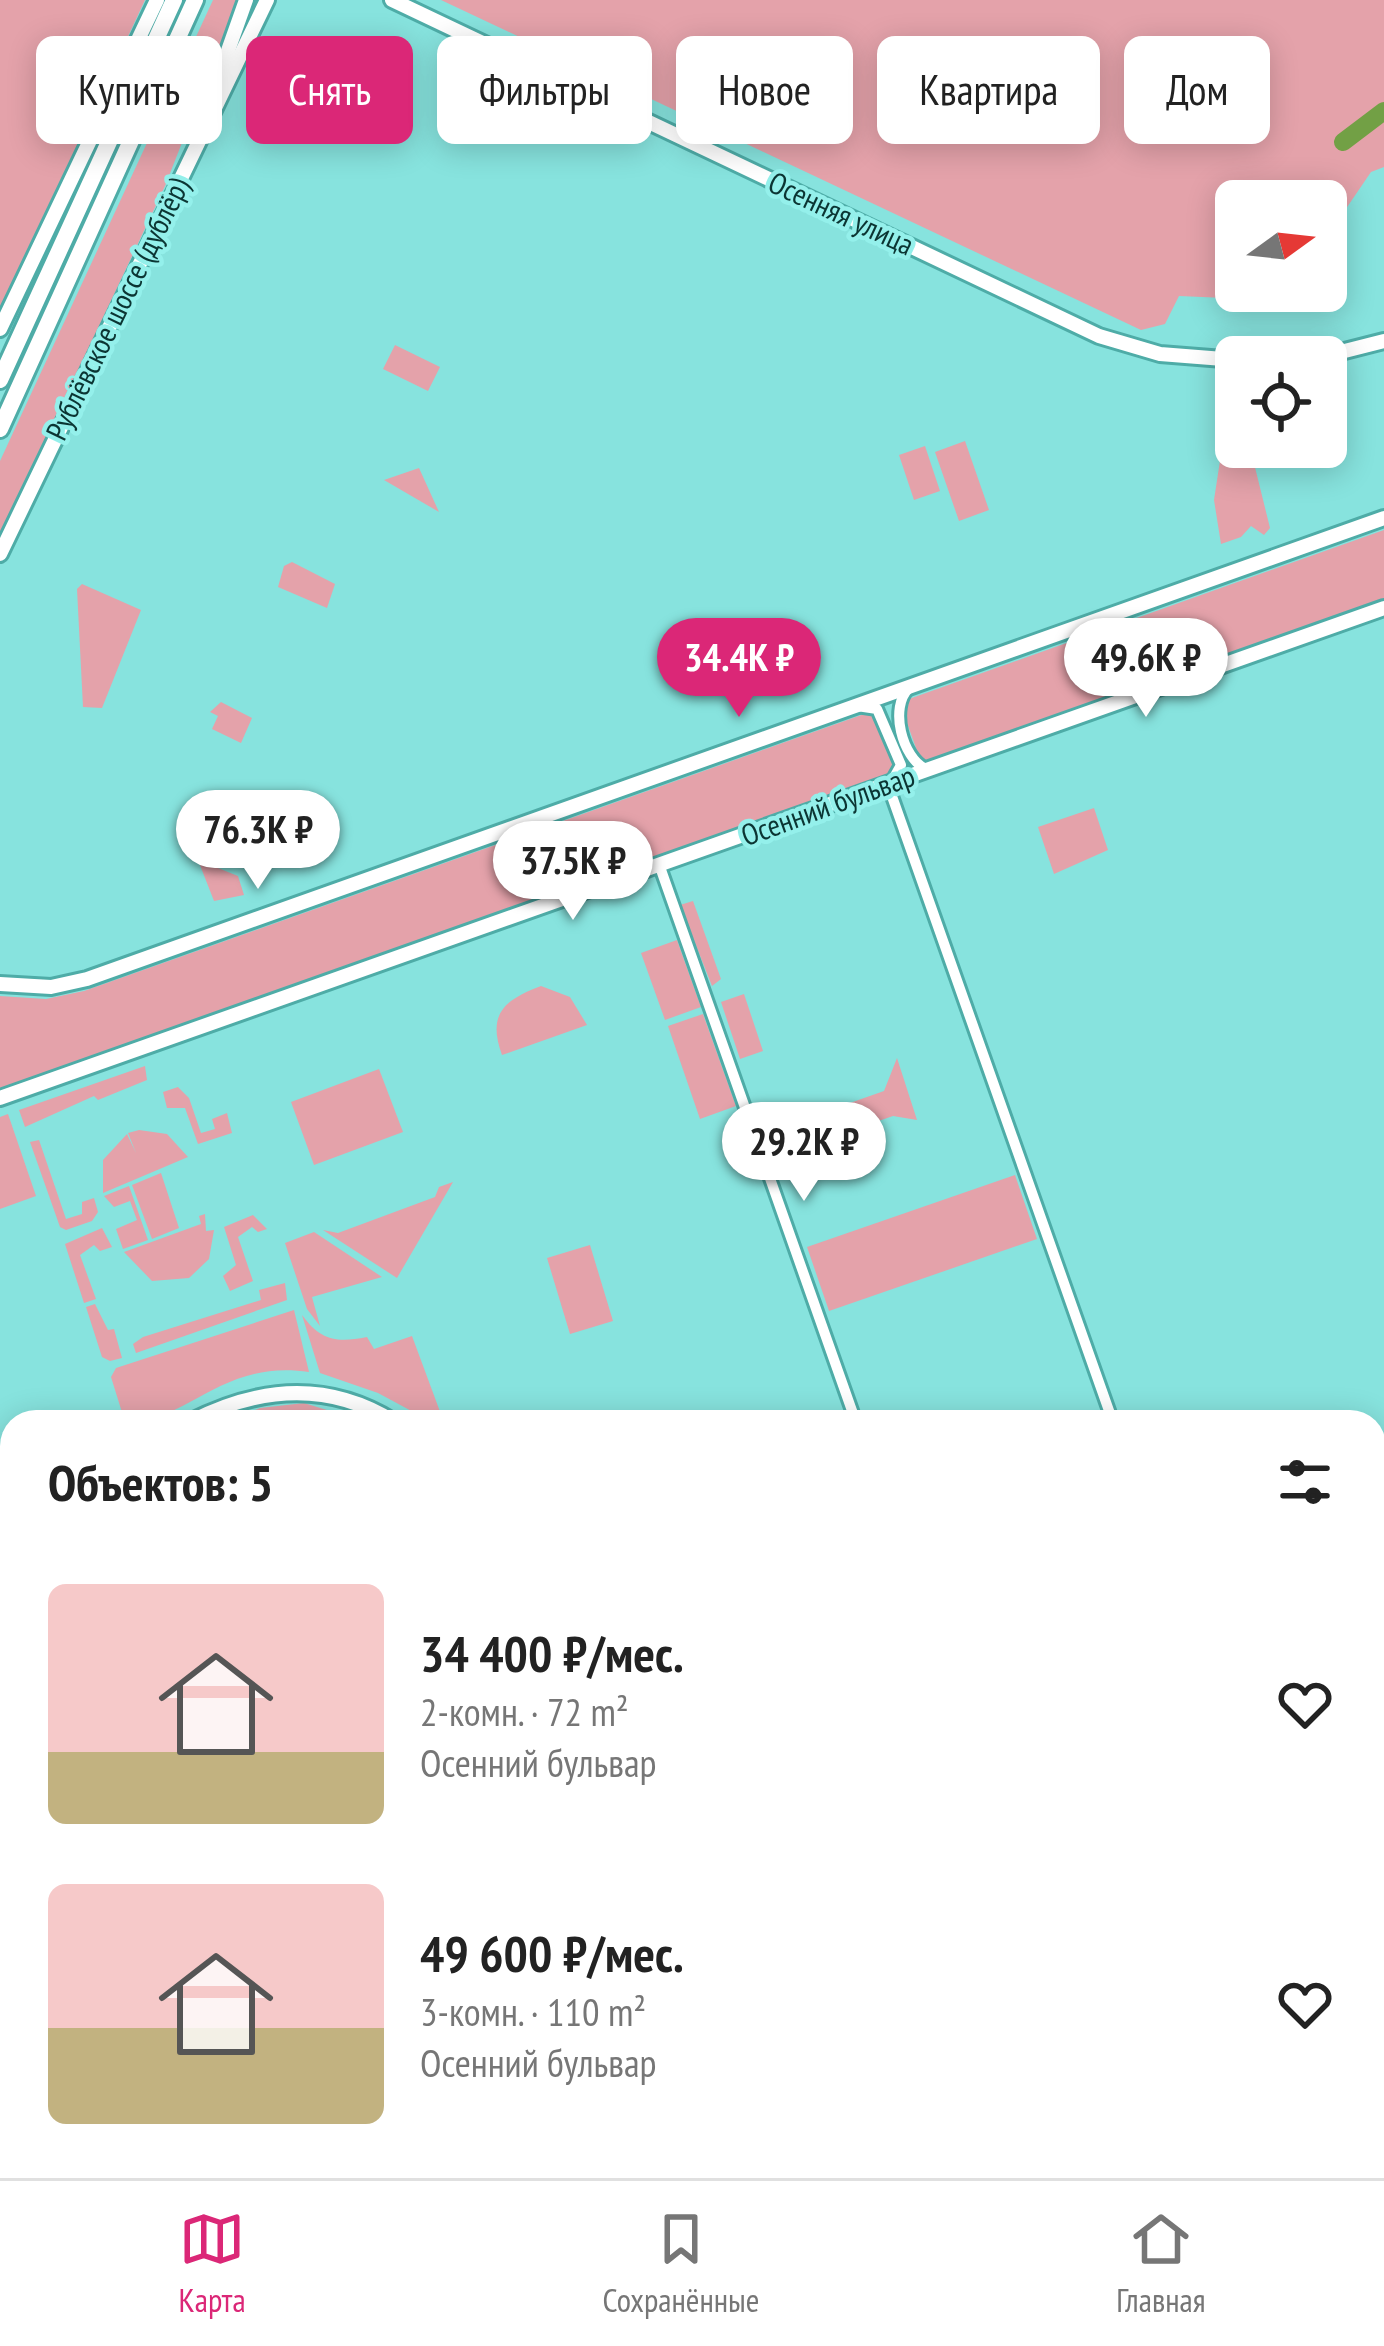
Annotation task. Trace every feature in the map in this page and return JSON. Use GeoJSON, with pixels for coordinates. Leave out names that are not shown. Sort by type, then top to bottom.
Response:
{"type":"FeatureCollection","features":[{"type":"Feature","properties":{"kind":"main road"},"geometry":{"type":"LineString","coordinates":[[0,380],[174,0]]}},
{"type":"Feature","properties":{"kind":"main road"},"geometry":{"type":"LineString","coordinates":[[0,428],[195,0]]}},
{"type":"Feature","properties":{"kind":"street"},"geometry":{"type":"LineString","coordinates":[[0,329],[157,0]]}},
{"type":"Feature","properties":{"kind":"street"},"geometry":{"type":"LineString","coordinates":[[180,182],[246,0]]}},
{"type":"Feature","properties":{"kind":"street","name":"Рублёвское шоссе (дублёр)"},"geometry":{"type":"LineString","coordinates":[[0,554],[267,0]]}},
{"type":"Feature","properties":{"kind":"street","name":"Осенняя улица"},"geometry":{"type":"LineString","coordinates":[[392,0],[1099,336],[1160,354],[1215,358]]}},
{"type":"Feature","properties":{"kind":"street"},"geometry":{"type":"LineString","coordinates":[[1347,350],[1384,341]]}},
{"type":"Feature","properties":{"kind":"street"},"geometry":{"type":"LineString","coordinates":[[0,983],[51,987],[87,979],[1384,518]]}},
{"type":"Feature","properties":{"kind":"street","name":"Осенний бульвар"},"geometry":{"type":"LineString","coordinates":[[0,1098],[1384,608]]}},
{"type":"Feature","properties":{"kind":"street"},"geometry":{"type":"LineString","coordinates":[[917,683],[901,696],[898,716],[916,764],[936,768]]}},
{"type":"Feature","properties":{"kind":"street"},"geometry":{"type":"LineString","coordinates":[[852,706],[877,709],[885,718],[901,765],[889,784],[1109,1410]]}},
{"type":"Feature","properties":{"kind":"street"},"geometry":{"type":"LineString","coordinates":[[660,867],[852,1410]]}},
{"type":"Feature","properties":{"kind":"street"},"geometry":{"type":"LineString","coordinates":[[218,1410],[246,1398],[287,1391],[331,1396],[365,1410]]}},
{"type":"Feature","properties":{"kind":"shaded area"},"geometry":{"type":"Polygon","coordinates":[[[0,0],[145,0],[128,36],[36,36],[36,144],[78,144],[0,311],[0,0]]]}},
{"type":"Feature","properties":{"kind":"shaded area"},"geometry":{"type":"Polygon","coordinates":[[[213,0],[238,0],[222,41],[222,36],[196,36],[213,0]]]}},
{"type":"Feature","properties":{"kind":"shaded area"},"geometry":{"type":"Polygon","coordinates":[[[441,0],[1384,0],[1384,167],[1371,172],[1347,207],[1347,180],[1215,180],[1215,298],[1179,296],[1165,324],[1141,330],[746,144],[853,144],[853,36],[676,36],[676,111],[652,99],[652,36],[517,36],[441,0]]]}},
{"type":"Feature","properties":{"kind":"shaded area"},"geometry":{"type":"Polygon","coordinates":[[[146,144],[181,144],[0,537],[0,461],[146,144]]]}},
{"type":"Feature","properties":{"kind":"shaded area"},"geometry":{"type":"Polygon","coordinates":[[[395,345],[440,367],[428,391],[383,369],[395,345]]]}},
{"type":"Feature","properties":{"kind":"shaded area"},"geometry":{"type":"Polygon","coordinates":[[[965,441],[989,510],[959,521],[935,452],[965,441]]]}},
{"type":"Feature","properties":{"kind":"shaded area"},"geometry":{"type":"Polygon","coordinates":[[[925,446],[940,491],[914,500],[899,455],[925,446]]]}},
{"type":"Feature","properties":{"kind":"shaded area"},"geometry":{"type":"Polygon","coordinates":[[[419,468],[439,512],[384,480],[419,468]]]}},
{"type":"Feature","properties":{"kind":"shaded area"},"geometry":{"type":"Polygon","coordinates":[[[1219,468],[1255,468],[1270,528],[1264,535],[1251,526],[1241,537],[1221,544],[1214,500],[1219,468]]]}},
{"type":"Feature","properties":{"kind":"shaded area"},"geometry":{"type":"Polygon","coordinates":[[[1384,530],[1384,600],[930,764],[920,759],[903,712],[909,699],[1384,530]]]}},
{"type":"Feature","properties":{"kind":"shaded area"},"geometry":{"type":"Polygon","coordinates":[[[292,562],[335,584],[327,608],[278,587],[284,566],[292,562]]]}},
{"type":"Feature","properties":{"kind":"shaded area"},"geometry":{"type":"Polygon","coordinates":[[[82,584],[141,610],[102,708],[83,707],[77,589],[82,584]]]}},
{"type":"Feature","properties":{"kind":"shaded area"},"geometry":{"type":"Polygon","coordinates":[[[221,702],[252,718],[241,743],[212,729],[218,716],[210,712],[221,702]]]}},
{"type":"Feature","properties":{"kind":"shaded area"},"geometry":{"type":"Polygon","coordinates":[[[876,713],[898,765],[889,779],[0,1089],[0,996],[46,999],[84,991],[876,713]]]}},
{"type":"Feature","properties":{"kind":"shaded area"},"geometry":{"type":"Polygon","coordinates":[[[1094,808],[1108,850],[1054,874],[1038,827],[1094,808]]]}},
{"type":"Feature","properties":{"kind":"shaded area"},"geometry":{"type":"Polygon","coordinates":[[[198,860],[238,876],[244,895],[214,901],[198,860]]]}},
{"type":"Feature","properties":{"kind":"shaded area"},"geometry":{"type":"Polygon","coordinates":[[[693,901],[721,979],[712,986],[680,905],[693,901]]]}},
{"type":"Feature","properties":{"kind":"shaded area"},"geometry":{"type":"Polygon","coordinates":[[[677,940],[701,1007],[665,1020],[641,953],[677,940]]]}},
{"type":"Feature","properties":{"kind":"shaded area"},"geometry":{"type":"Polygon","coordinates":[[[541,986],[570,997],[587,1025],[502,1055],[497,1029],[502,1010],[541,986]]]}},
{"type":"Feature","properties":{"kind":"shaded area"},"geometry":{"type":"Polygon","coordinates":[[[744,994],[763,1051],[740,1059],[721,1002],[744,994]]]}},
{"type":"Feature","properties":{"kind":"shaded area"},"geometry":{"type":"Polygon","coordinates":[[[703,1014],[736,1106],[700,1119],[668,1026],[703,1014]]]}},
{"type":"Feature","properties":{"kind":"shaded area"},"geometry":{"type":"Polygon","coordinates":[[[897,1058],[917,1120],[893,1116],[864,1126],[870,1147],[846,1156],[830,1110],[884,1091],[897,1058]]]}},
{"type":"Feature","properties":{"kind":"shaded area"},"geometry":{"type":"Polygon","coordinates":[[[145,1066],[147,1080],[98,1100],[94,1096],[25,1127],[19,1110],[145,1066]]]}},
{"type":"Feature","properties":{"kind":"shaded area"},"geometry":{"type":"Polygon","coordinates":[[[379,1069],[403,1132],[314,1165],[291,1102],[379,1069]]]}},
{"type":"Feature","properties":{"kind":"shaded area"},"geometry":{"type":"Polygon","coordinates":[[[178,1087],[189,1098],[201,1133],[215,1129],[212,1119],[227,1113],[232,1133],[198,1144],[185,1108],[167,1108],[163,1092],[178,1087]]]}},
{"type":"Feature","properties":{"kind":"shaded area"},"geometry":{"type":"Polygon","coordinates":[[[8,1114],[36,1196],[0,1209],[0,1117],[8,1114]]]}},
{"type":"Feature","properties":{"kind":"shaded area"},"geometry":{"type":"Polygon","coordinates":[[[128,1133],[167,1134],[188,1157],[103,1193],[103,1160],[127,1134],[136,1153],[128,1133]]]}},
{"type":"Feature","properties":{"kind":"shaded area"},"geometry":{"type":"Polygon","coordinates":[[[39,1140],[66,1219],[82,1214],[82,1202],[94,1198],[98,1212],[92,1221],[66,1230],[60,1227],[30,1142],[39,1140]]]}},
{"type":"Feature","properties":{"kind":"shaded area"},"geometry":{"type":"Polygon","coordinates":[[[161,1173],[179,1228],[152,1239],[132,1185],[161,1173]]]}},
{"type":"Feature","properties":{"kind":"shaded area"},"geometry":{"type":"Polygon","coordinates":[[[1015,1175],[1037,1239],[829,1311],[807,1247],[1015,1175]]]}},
{"type":"Feature","properties":{"kind":"shaded area"},"geometry":{"type":"Polygon","coordinates":[[[453,1182],[397,1278],[323,1230],[338,1233],[435,1197],[439,1187],[453,1182]]]}},
{"type":"Feature","properties":{"kind":"shaded area"},"geometry":{"type":"Polygon","coordinates":[[[129,1186],[148,1240],[123,1249],[116,1229],[137,1220],[130,1201],[114,1207],[104,1196],[129,1186]]]}},
{"type":"Feature","properties":{"kind":"shaded area"},"geometry":{"type":"Polygon","coordinates":[[[205,1214],[206,1231],[214,1230],[209,1259],[189,1278],[152,1281],[124,1252],[201,1224],[199,1216],[205,1214]]]}},
{"type":"Feature","properties":{"kind":"shaded area"},"geometry":{"type":"Polygon","coordinates":[[[253,1215],[267,1229],[258,1232],[252,1227],[238,1237],[253,1281],[230,1291],[223,1276],[236,1265],[224,1227],[253,1215]]]}},
{"type":"Feature","properties":{"kind":"shaded area"},"geometry":{"type":"Polygon","coordinates":[[[102,1228],[112,1247],[100,1251],[94,1245],[80,1255],[96,1299],[84,1303],[65,1244],[102,1228]]]}},
{"type":"Feature","properties":{"kind":"shaded area"},"geometry":{"type":"Polygon","coordinates":[[[314,1232],[382,1277],[312,1297],[320,1326],[307,1309],[285,1243],[314,1232]]]}},
{"type":"Feature","properties":{"kind":"shaded area"},"geometry":{"type":"Polygon","coordinates":[[[590,1245],[613,1321],[570,1334],[547,1258],[590,1245]]]}},
{"type":"Feature","properties":{"kind":"shaded area"},"geometry":{"type":"Polygon","coordinates":[[[285,1283],[287,1300],[136,1353],[133,1344],[143,1337],[261,1300],[259,1290],[285,1283]]]}},
{"type":"Feature","properties":{"kind":"shaded area"},"geometry":{"type":"Polygon","coordinates":[[[95,1304],[108,1330],[114,1329],[122,1358],[102,1357],[86,1307],[95,1304]]]}},
{"type":"Feature","properties":{"kind":"shaded area"},"geometry":{"type":"Polygon","coordinates":[[[294,1310],[309,1372],[252,1374],[173,1410],[121,1410],[111,1377],[116,1368],[294,1310]]]}},
{"type":"Feature","properties":{"kind":"shaded area"},"geometry":{"type":"Polygon","coordinates":[[[302,1315],[323,1335],[338,1340],[367,1337],[374,1349],[412,1336],[439,1410],[410,1410],[378,1393],[320,1373],[302,1315]]]}},
{"type":"Feature","properties":{"kind":"shaded area"},"geometry":{"type":"Polygon","coordinates":[[[304,1403],[327,1410],[255,1410],[304,1403]]]}},
{"type":"Feature","properties":{"kind":"waterway"},"geometry":{"type":"LineString","coordinates":[[1343,142],[1384,111]]}}]}
